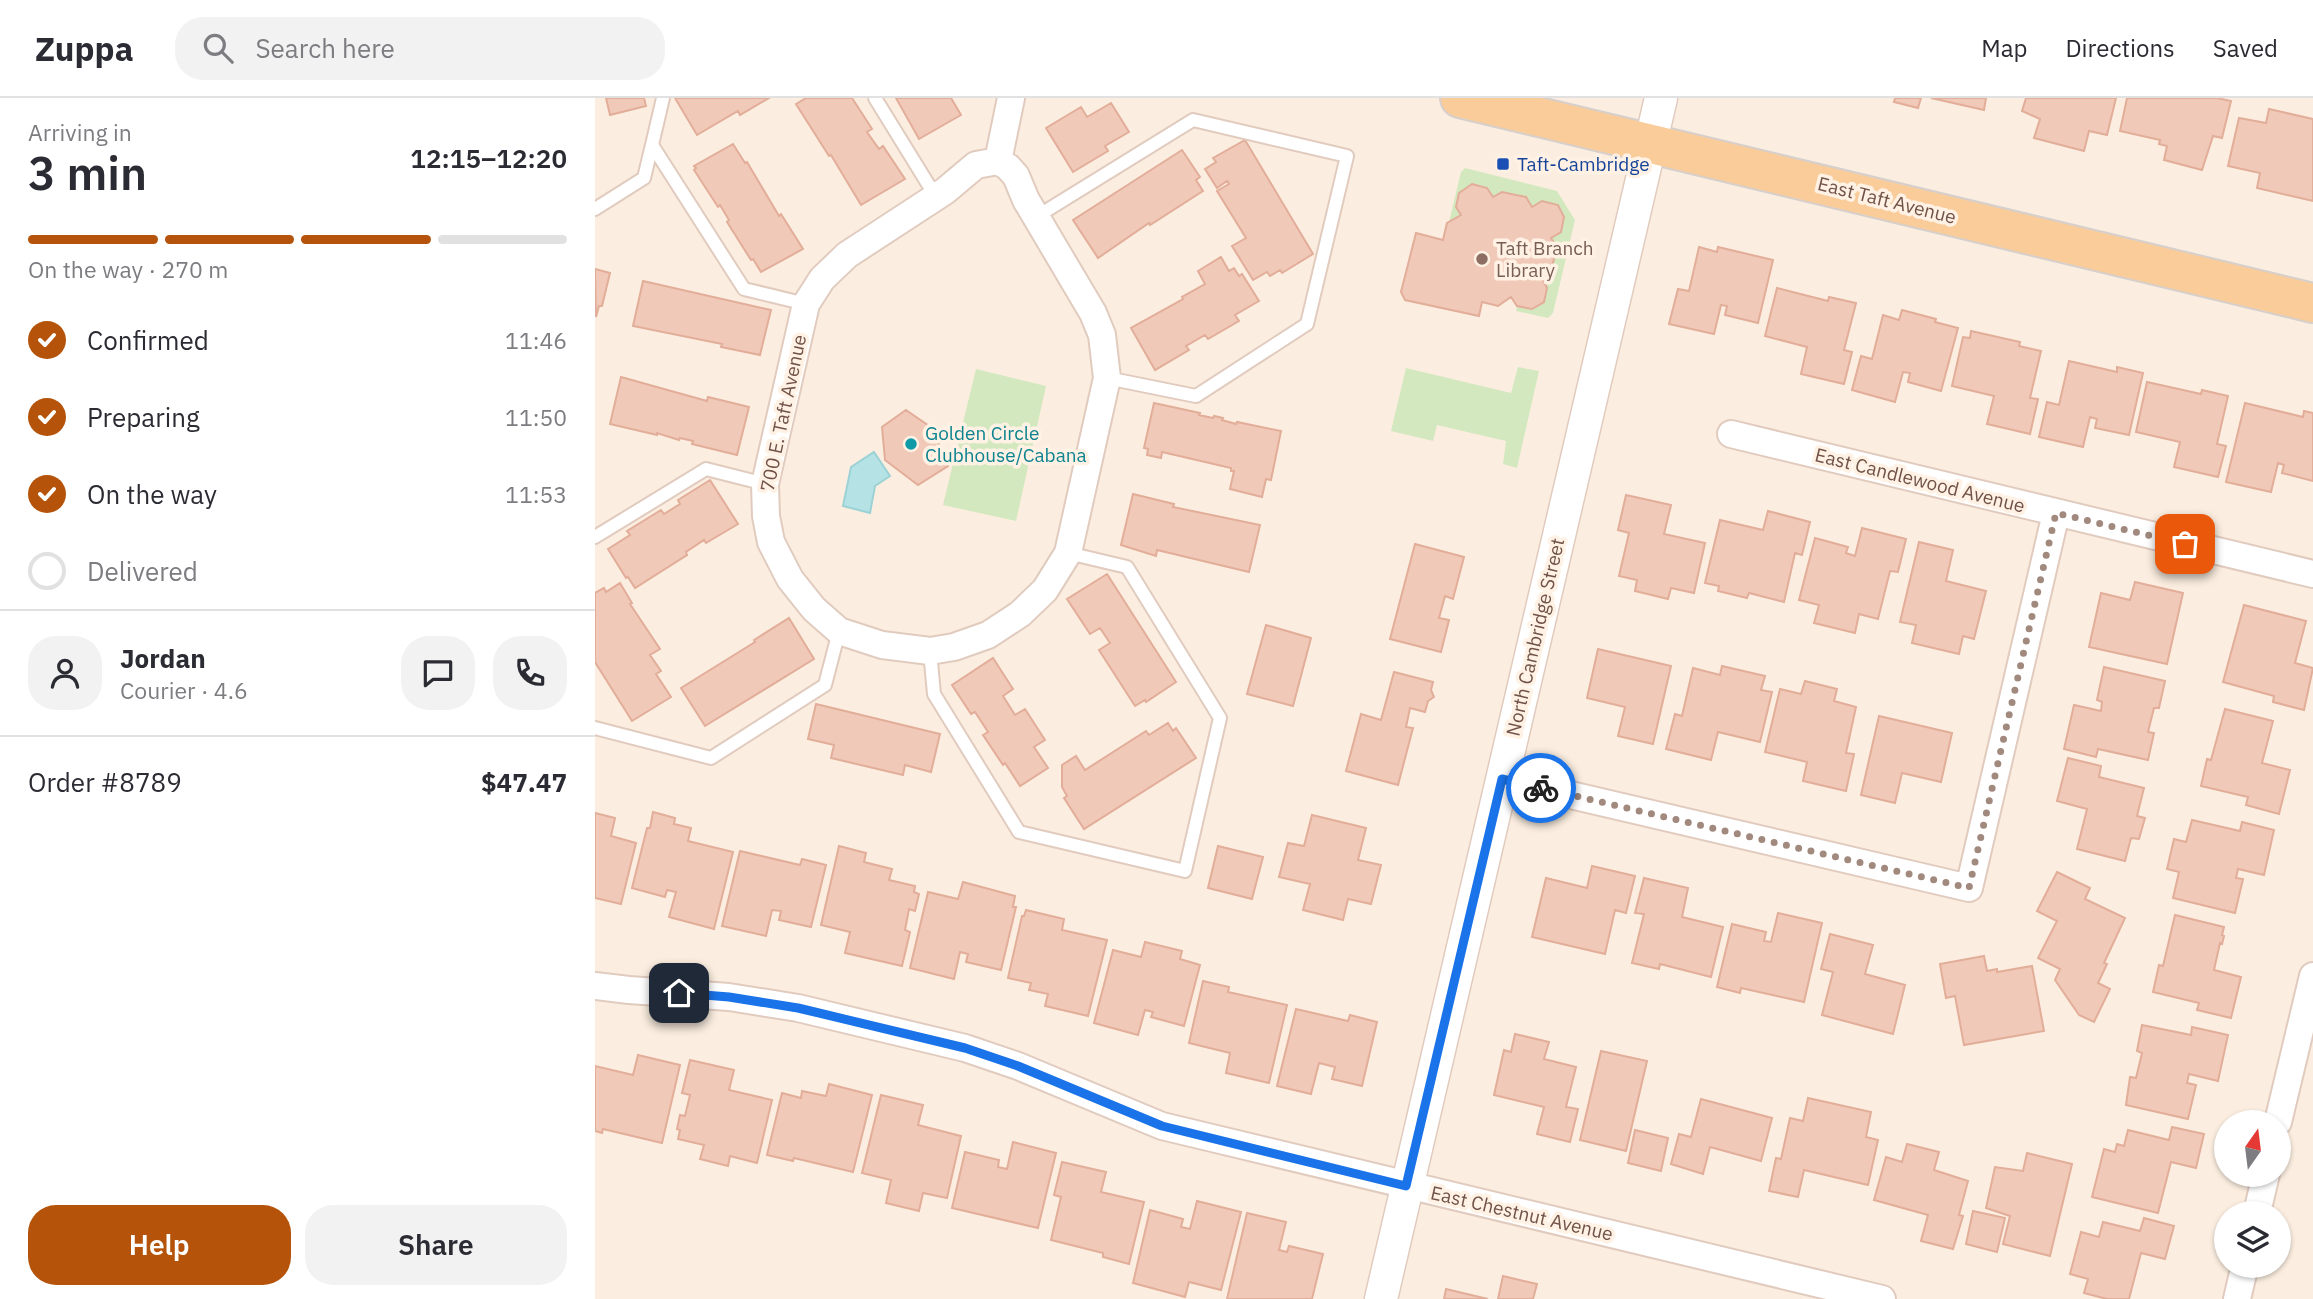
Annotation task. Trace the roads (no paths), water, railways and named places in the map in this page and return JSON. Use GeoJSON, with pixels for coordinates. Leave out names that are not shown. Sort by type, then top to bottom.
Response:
{"type":"FeatureCollection","features":[{"type":"Feature","properties":{"kind":"main road","name":"East Taft Avenue"},"geometry":{"type":"LineString","coordinates":[[1460,98],[2313,303]]}},
{"type":"Feature","properties":{"kind":"street"},"geometry":{"type":"LineString","coordinates":[[998,162],[1011,98]]}},
{"type":"Feature","properties":{"kind":"street","name":"North Cambridge Street"},"geometry":{"type":"LineString","coordinates":[[1381,1299],[1661,98]]}},
{"type":"Feature","properties":{"kind":"street","name":"700 E. Taft Avenue"},"geometry":{"type":"LineString","coordinates":[[998,162],[1016,176],[1036,217],[1093,313],[1103,335],[1107,377],[1068,553],[1045,590],[1020,614],[988,635],[954,647],[930,651],[882,645],[839,631],[814,608],[790,579],[771,542],[766,516],[765,484],[806,304],[822,279],[847,255],[936,197],[976,165],[998,162]]}},
{"type":"Feature","properties":{"kind":"street","name":"East Candlewood Avenue"},"geometry":{"type":"LineString","coordinates":[[1731,434],[2313,574]]}},
{"type":"Feature","properties":{"kind":"street"},"geometry":{"type":"LineString","coordinates":[[1502,779],[1969,888],[2056,513]]}},
{"type":"Feature","properties":{"kind":"street"},"geometry":{"type":"LineString","coordinates":[[2282,1110],[2313,976]]}},
{"type":"Feature","properties":{"kind":"street","name":"East Chestnut Avenue"},"geometry":{"type":"LineString","coordinates":[[595,986],[729,997],[798,1008],[965,1048],[1018,1066],[1162,1126],[1882,1299]]}},
{"type":"Feature","properties":{"kind":"street"},"geometry":{"type":"LineString","coordinates":[[2237,1299],[2242,1278]]}},
{"type":"Feature","properties":{"kind":"lane"},"geometry":{"type":"LineString","coordinates":[[595,209],[644,178],[663,98]]}},
{"type":"Feature","properties":{"kind":"lane"},"geometry":{"type":"LineString","coordinates":[[874,98],[936,197]]}},
{"type":"Feature","properties":{"kind":"lane"},"geometry":{"type":"LineString","coordinates":[[1036,217],[1193,120],[1347,156],[1307,324],[1196,396],[1107,377]]}},
{"type":"Feature","properties":{"kind":"lane"},"geometry":{"type":"LineString","coordinates":[[652,145],[744,289],[806,304]]}},
{"type":"Feature","properties":{"kind":"lane"},"geometry":{"type":"LineString","coordinates":[[595,537],[706,469],[765,484]]}},
{"type":"Feature","properties":{"kind":"lane"},"geometry":{"type":"LineString","coordinates":[[930,651],[934,694],[1019,832],[1185,871],[1220,718],[1127,567],[1068,553]]}},
{"type":"Feature","properties":{"kind":"lane"},"geometry":{"type":"LineString","coordinates":[[595,728],[711,758],[825,685],[839,631]]}},
{"type":"Feature","properties":{"kind":"water"},"geometry":{"type":"Polygon","coordinates":[[[874,452],[890,476],[875,486],[870,513],[843,506],[851,467],[874,452]]]}},
{"type":"Feature","properties":{"kind":"place","name":"Taft-Cambridge"},"geometry":{"type":"Point","coordinates":[1503,164]}},
{"type":"Feature","properties":{"kind":"place","name":"Taft Branch Library"},"geometry":{"type":"Point","coordinates":[1482,259]}},
{"type":"Feature","properties":{"kind":"place","name":"Golden Circle Clubhouse/Cabana"},"geometry":{"type":"Point","coordinates":[911,444]}}]}
